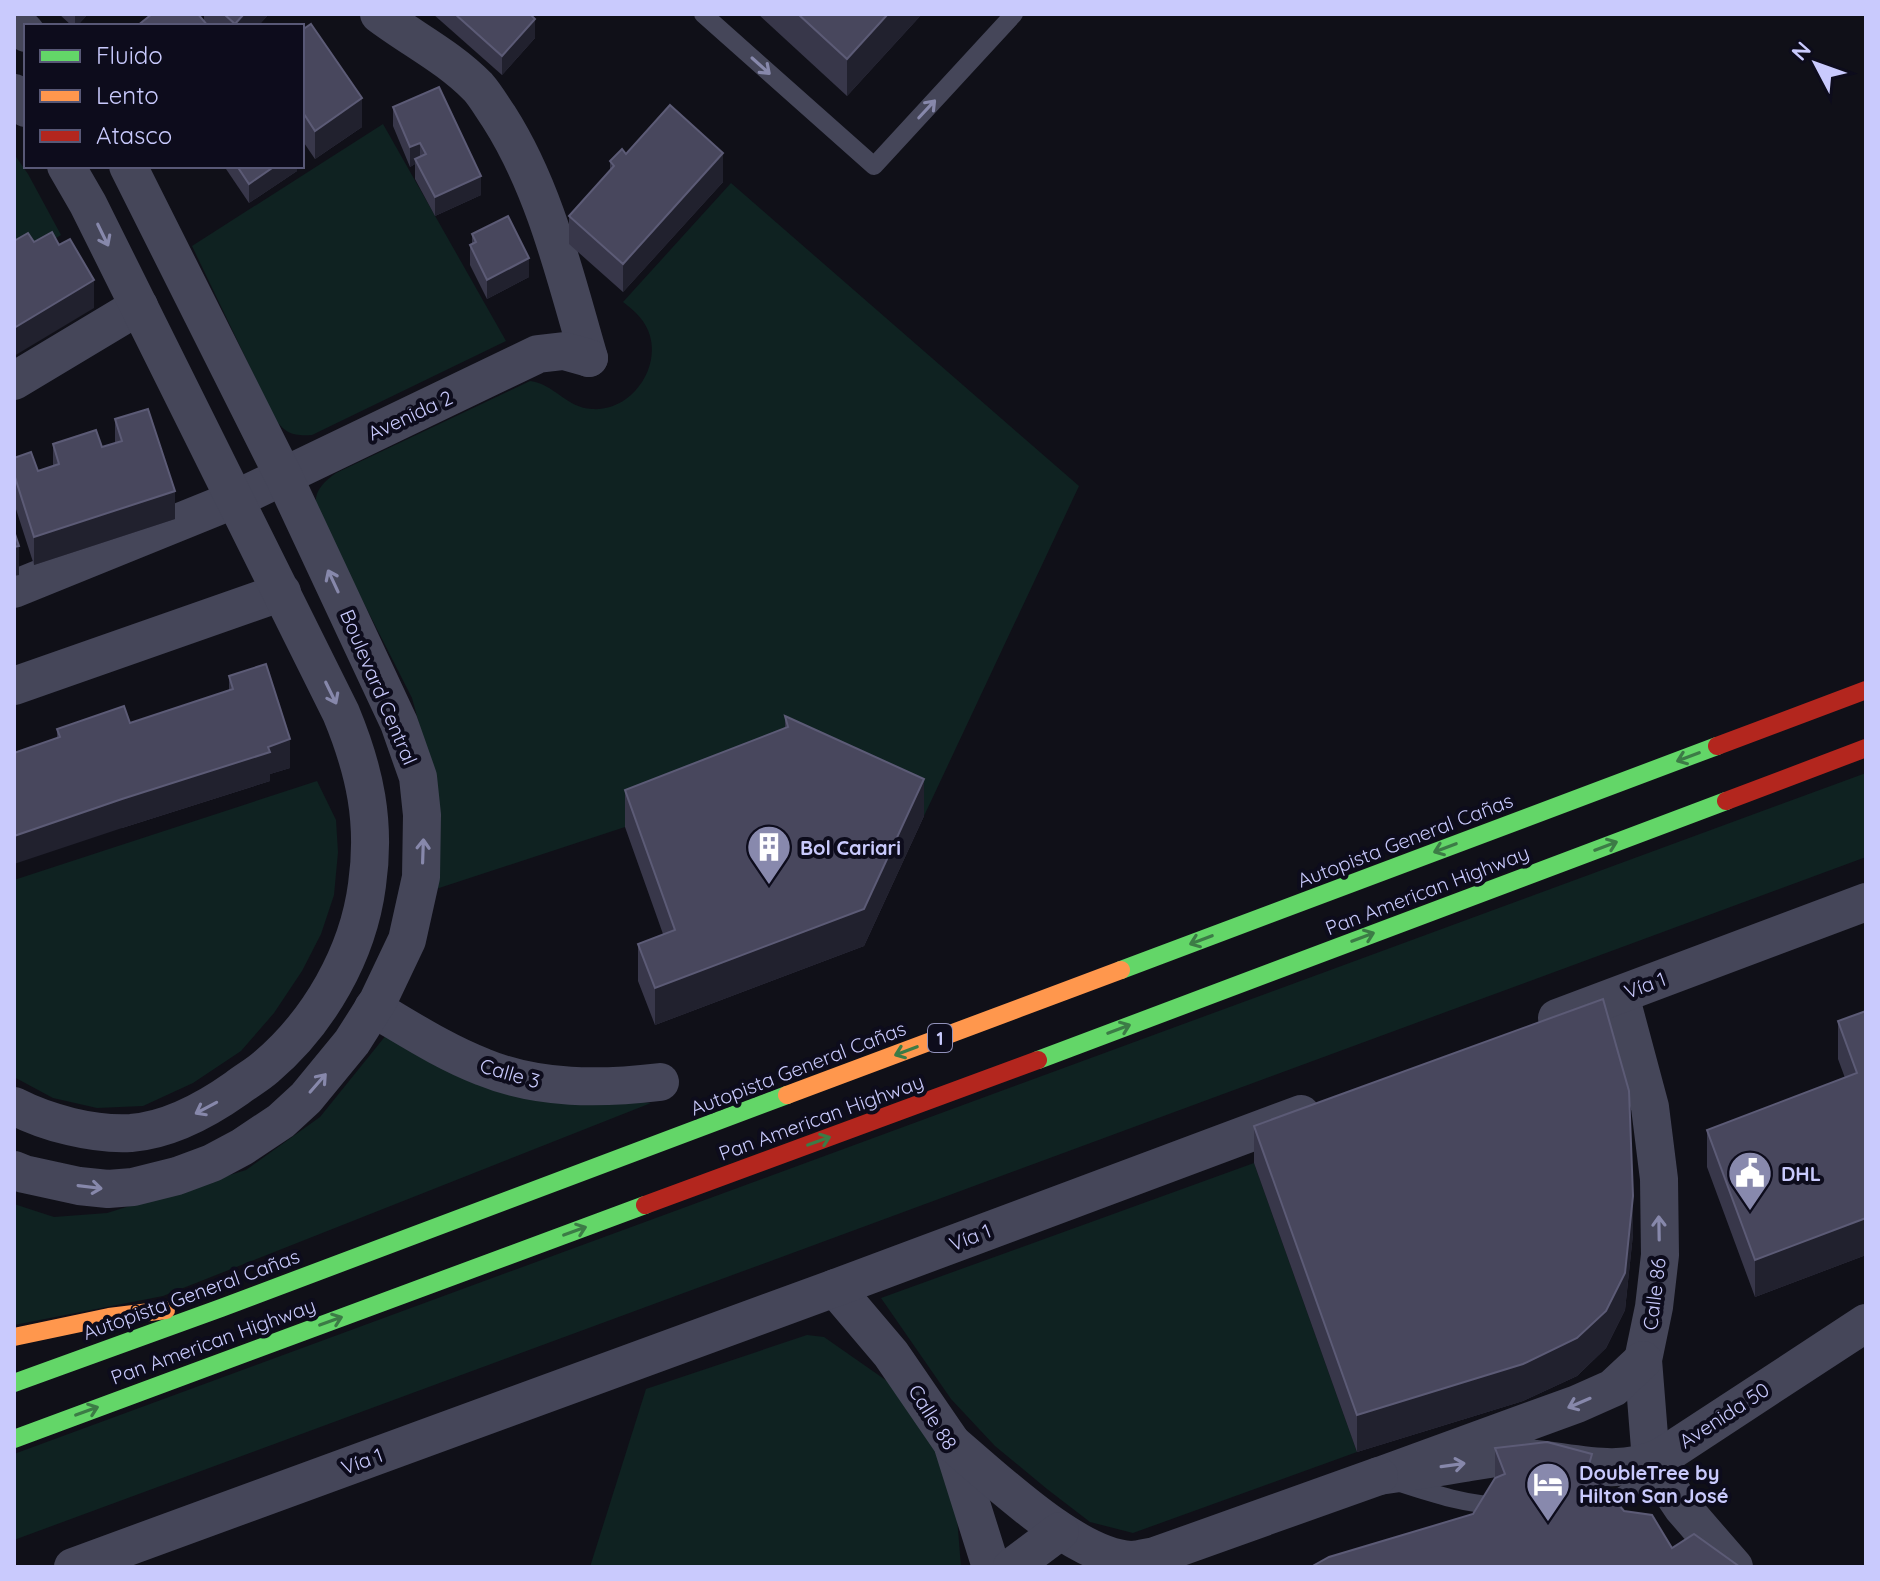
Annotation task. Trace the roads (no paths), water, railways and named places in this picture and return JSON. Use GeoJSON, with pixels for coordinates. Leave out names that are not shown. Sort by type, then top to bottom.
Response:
{"type":"FeatureCollection","features":[{"type":"Feature","properties":{"kind":"highway"},"geometry":{"type":"LineString","coordinates":[[1730,741],[1866,683]]}},
{"type":"Feature","properties":{"kind":"highway","name":"Autopista General Cañas"},"geometry":{"type":"LineString","coordinates":[[14,1383],[1866,690]]}},
{"type":"Feature","properties":{"kind":"highway","name":"Pan American Highway"},"geometry":{"type":"LineString","coordinates":[[14,1439],[1866,748]]}},
{"type":"Feature","properties":{"kind":"highway"},"geometry":{"type":"LineString","coordinates":[[14,1337],[136,1312],[221,1308]]}},
{"type":"Feature","properties":{"kind":"street","name":"Avenida 2"},"geometry":{"type":"LineString","coordinates":[[14,589],[236,499],[538,354],[564,351],[589,358],[546,220],[523,157],[512,137],[481,90],[464,73],[379,14]]}},
{"type":"Feature","properties":{"kind":"street"},"geometry":{"type":"LineString","coordinates":[[14,1106],[50,1121],[132,1133],[191,1116],[218,1101],[266,1067],[318,1009],[337,978],[352,944],[367,887],[370,823],[366,792],[356,750],[346,726],[236,499],[67,168]]}},
{"type":"Feature","properties":{"kind":"street","name":"Boulevard Central"},"geometry":{"type":"LineString","coordinates":[[14,1170],[79,1186],[108,1189],[133,1187],[212,1163],[281,1121],[306,1098],[366,1021],[397,963],[410,929],[421,877],[422,815],[418,777],[399,723],[283,475],[129,168]]}},
{"type":"Feature","properties":{"kind":"street"},"geometry":{"type":"LineString","coordinates":[[14,381],[139,306]]}},
{"type":"Feature","properties":{"kind":"street"},"geometry":{"type":"LineString","coordinates":[[14,686],[282,592]]}},
{"type":"Feature","properties":{"kind":"street","name":"Vía 1"},"geometry":{"type":"LineString","coordinates":[[1531,1028],[1866,902]]}},
{"type":"Feature","properties":{"kind":"street"},"geometry":{"type":"LineString","coordinates":[[352,944],[397,963]]}},
{"type":"Feature","properties":{"kind":"street","name":"Calle 86"},"geometry":{"type":"LineString","coordinates":[[1620,995],[1650,1107],[1659,1179],[1660,1255],[1643,1360],[1651,1461],[1682,1507],[1734,1567]]}},
{"type":"Feature","properties":{"kind":"street","name":"Calle 3"},"geometry":{"type":"LineString","coordinates":[[318,1009],[366,1021],[516,1078],[580,1086],[660,1082]]}},
{"type":"Feature","properties":{"kind":"street","name":"Vía 1"},"geometry":{"type":"LineString","coordinates":[[73,1567],[1338,1100]]}},
{"type":"Feature","properties":{"kind":"street","name":"Calle 88"},"geometry":{"type":"LineString","coordinates":[[835,1288],[891,1354],[952,1443],[991,1567]]}},
{"type":"Feature","properties":{"kind":"street","name":"Avenida 50"},"geometry":{"type":"LineString","coordinates":[[1379,1476],[1506,1457],[1563,1461],[1594,1468],[1637,1466],[1663,1456],[1866,1323]]}},
{"type":"Feature","properties":{"kind":"street","name":"Avenida 50"},"geometry":{"type":"LineString","coordinates":[[952,1443],[1060,1531],[1123,1563],[1155,1556],[1577,1404],[1613,1388],[1643,1360]]}},
{"type":"Feature","properties":{"kind":"street"},"geometry":{"type":"LineString","coordinates":[[1012,1567],[1060,1531]]}},
{"type":"Feature","properties":{"kind":"lane"},"geometry":{"type":"LineString","coordinates":[[703,14],[874,166],[1014,14]]}},
{"type":"Feature","properties":{"kind":"lane"},"geometry":{"type":"LineString","coordinates":[[1579,1507],[1611,1502],[1635,1487],[1651,1461]]}},
{"type":"Feature","properties":{"kind":"lane"},"geometry":{"type":"LineString","coordinates":[[1379,1476],[1450,1500],[1517,1507]]}},
{"type":"Feature","properties":{"kind":"place","name":"Bol Cariari"},"geometry":{"type":"Point","coordinates":[769,886]}},
{"type":"Feature","properties":{"kind":"place","name":"DHL"},"geometry":{"type":"Point","coordinates":[1750,1212]}},
{"type":"Feature","properties":{"kind":"place","name":"DoubleTree by Hilton San José"},"geometry":{"type":"Point","coordinates":[1548,1523]}}]}
